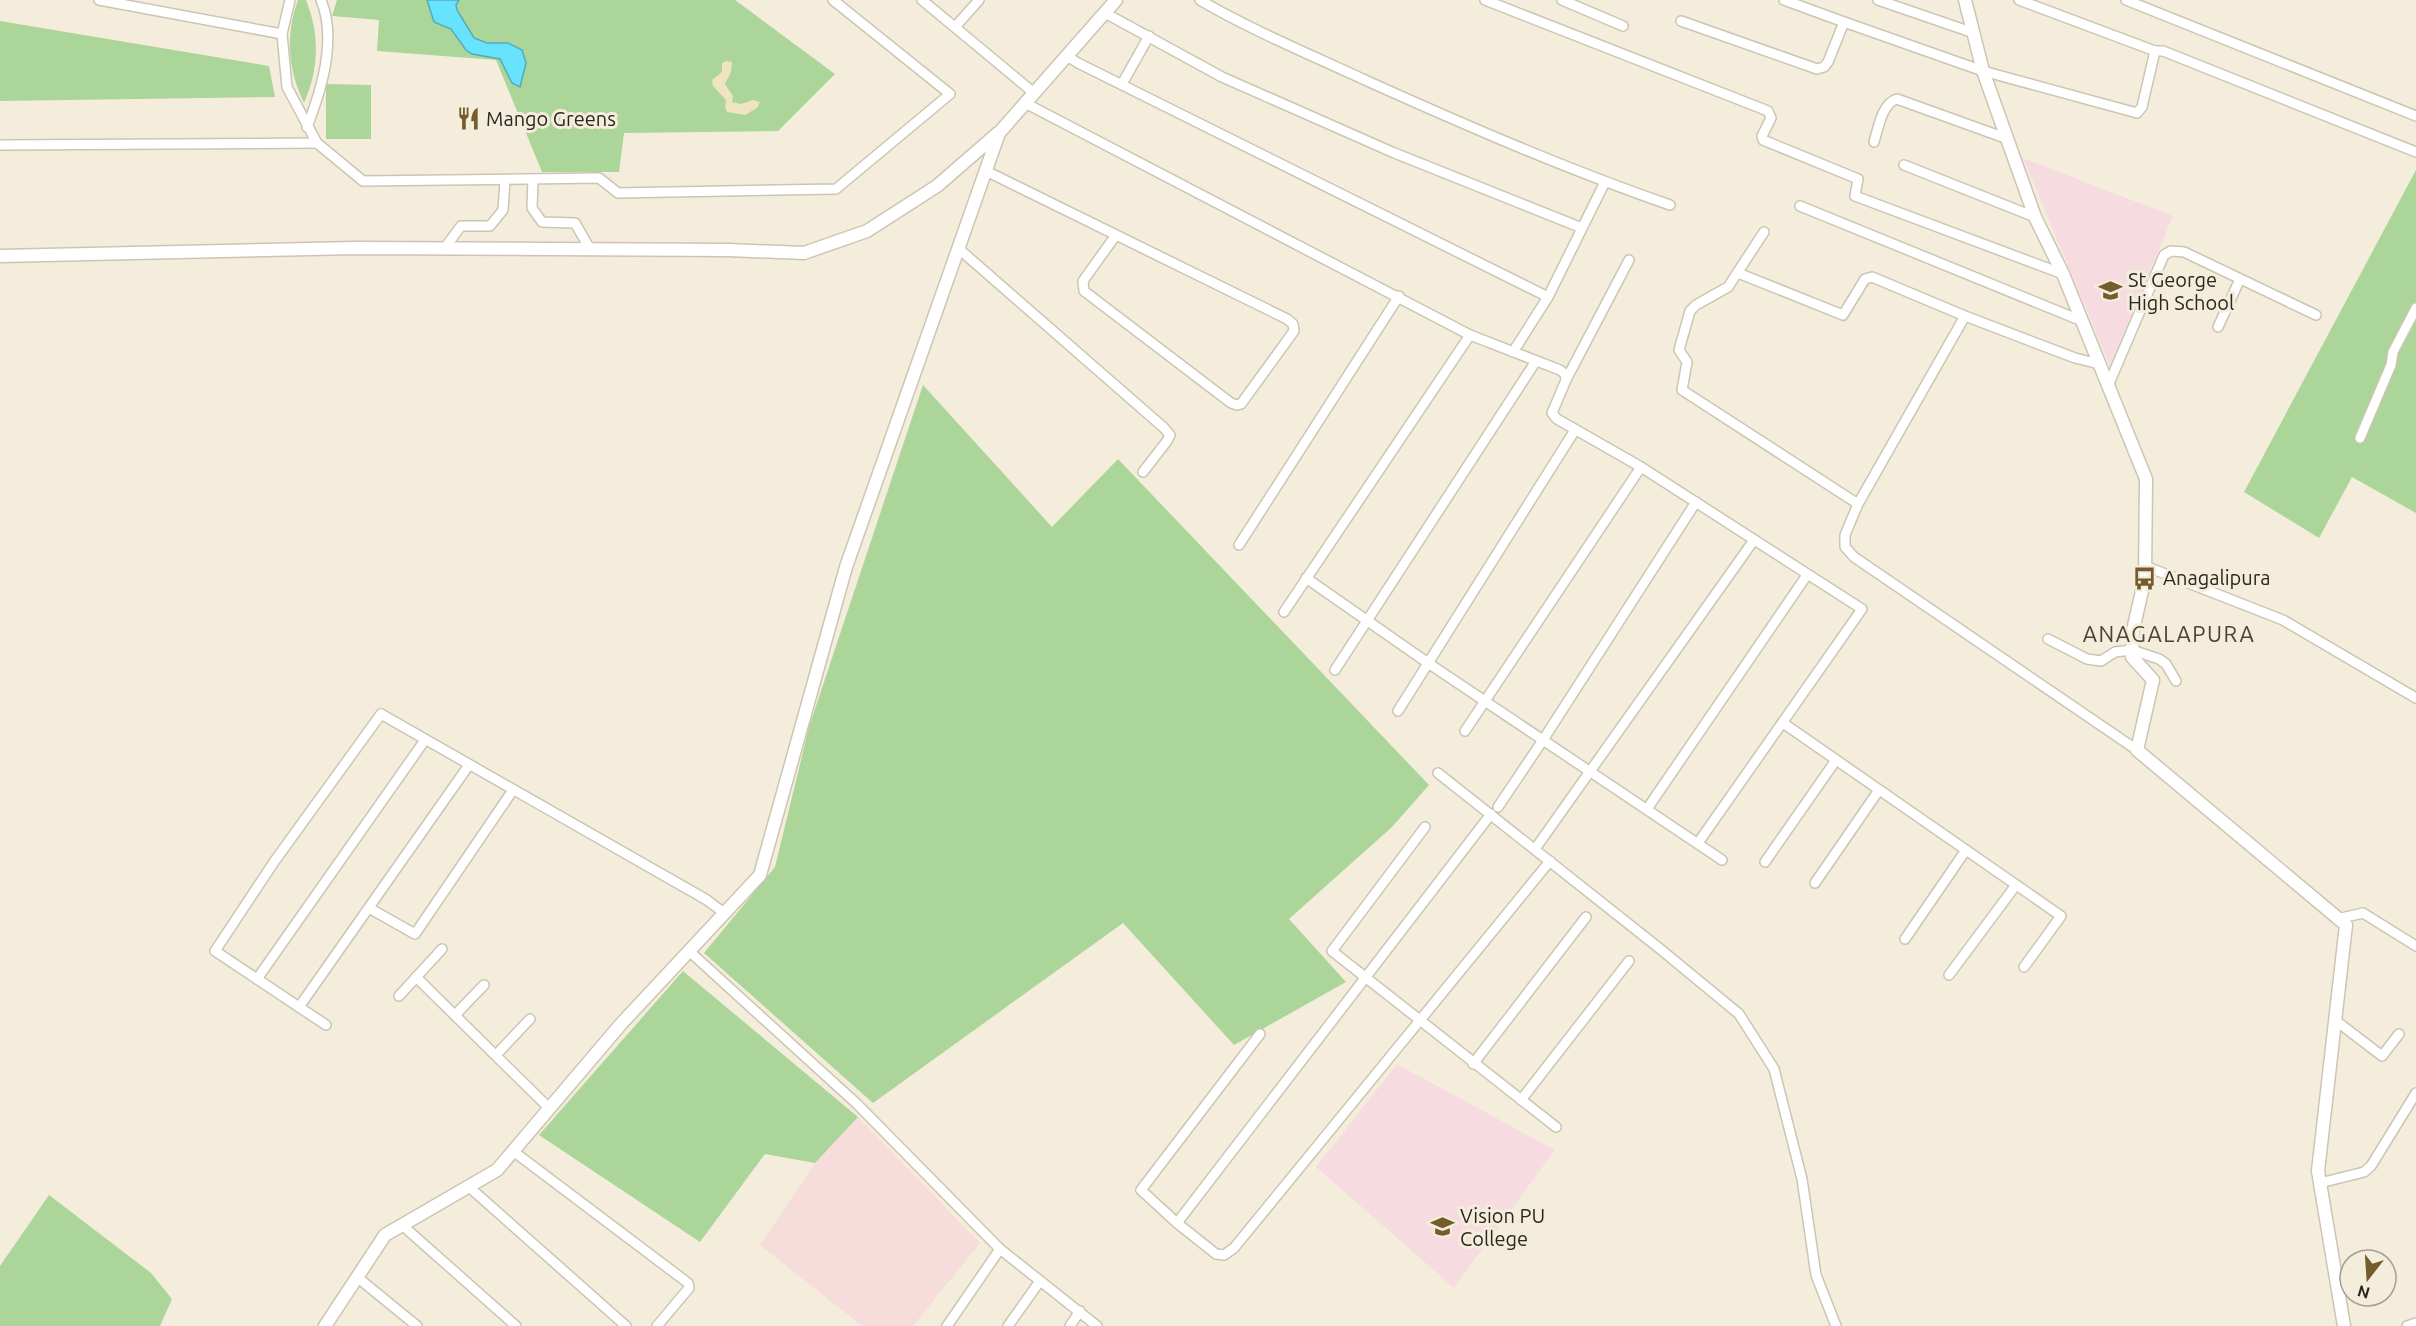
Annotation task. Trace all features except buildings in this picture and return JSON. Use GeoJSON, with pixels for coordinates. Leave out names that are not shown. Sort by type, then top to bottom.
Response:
{"type":"FeatureCollection","features":[{"type":"Feature","properties":{"kind":"street"},"geometry":{"type":"LineString","coordinates":[[99,0],[282,34]]}},
{"type":"Feature","properties":{"kind":"street"},"geometry":{"type":"LineString","coordinates":[[290,0],[282,34],[287,87],[317,143],[363,181],[600,178],[618,193],[836,189],[950,94],[833,0]]}},
{"type":"Feature","properties":{"kind":"street"},"geometry":{"type":"LineString","coordinates":[[308,127],[321,92],[327,46],[321,0]]}},
{"type":"Feature","properties":{"kind":"street"},"geometry":{"type":"LineString","coordinates":[[922,0],[1034,93]]}},
{"type":"Feature","properties":{"kind":"street"},"geometry":{"type":"LineString","coordinates":[[955,27],[979,0]]}},
{"type":"Feature","properties":{"kind":"street"},"geometry":{"type":"LineString","coordinates":[[0,256],[355,248],[804,253],[867,231],[937,186],[999,133],[1116,0]]}},
{"type":"Feature","properties":{"kind":"street"},"geometry":{"type":"LineString","coordinates":[[1200,0],[1238,22],[1439,114],[1605,182],[1670,205]]}},
{"type":"Feature","properties":{"kind":"street"},"geometry":{"type":"LineString","coordinates":[[1485,0],[1768,111],[1771,118],[1762,136],[1764,140],[1858,179],[1855,196],[2063,274]]}},
{"type":"Feature","properties":{"kind":"street"},"geometry":{"type":"LineString","coordinates":[[1562,0],[1623,26]]}},
{"type":"Feature","properties":{"kind":"street"},"geometry":{"type":"LineString","coordinates":[[1784,0],[1983,71],[2138,114],[2142,107],[2155,51]]}},
{"type":"Feature","properties":{"kind":"street"},"geometry":{"type":"LineString","coordinates":[[1878,0],[1974,33]]}},
{"type":"Feature","properties":{"kind":"street"},"geometry":{"type":"LineString","coordinates":[[1965,0],[1983,71],[2035,217],[2063,274],[2146,479],[2145,578],[2133,630],[2132,657],[2153,680],[2137,750]]}},
{"type":"Feature","properties":{"kind":"street"},"geometry":{"type":"LineString","coordinates":[[2019,0],[2155,51],[2163,51],[2416,152]]}},
{"type":"Feature","properties":{"kind":"street"},"geometry":{"type":"LineString","coordinates":[[2126,0],[2416,116]]}},
{"type":"Feature","properties":{"kind":"street"},"geometry":{"type":"LineString","coordinates":[[1105,13],[1222,77],[1392,152],[1581,228]]}},
{"type":"Feature","properties":{"kind":"street"},"geometry":{"type":"LineString","coordinates":[[1681,21],[1817,69],[1824,68],[1828,62],[1844,22]]}},
{"type":"Feature","properties":{"kind":"street"},"geometry":{"type":"LineString","coordinates":[[1122,84],[1149,36]]}},
{"type":"Feature","properties":{"kind":"street"},"geometry":{"type":"LineString","coordinates":[[1067,56],[1548,297]]}},
{"type":"Feature","properties":{"kind":"street"},"geometry":{"type":"LineString","coordinates":[[1874,142],[1886,107],[1897,99],[2008,139]]}},
{"type":"Feature","properties":{"kind":"street"},"geometry":{"type":"LineString","coordinates":[[1025,103],[1470,335],[1560,370],[1565,374],[1566,380]]}},
{"type":"Feature","properties":{"kind":"street"},"geometry":{"type":"LineString","coordinates":[[325,1326],[385,1235],[496,1170],[621,1024],[760,874],[846,567],[999,133]]}},
{"type":"Feature","properties":{"kind":"street"},"geometry":{"type":"LineString","coordinates":[[0,145],[317,143]]}},
{"type":"Feature","properties":{"kind":"street"},"geometry":{"type":"LineString","coordinates":[[1904,165],[2035,217]]}},
{"type":"Feature","properties":{"kind":"street"},"geometry":{"type":"LineString","coordinates":[[986,171],[1287,319],[1293,324],[1294,332],[1241,404],[1231,403],[1084,291],[1083,281],[1116,235]]}},
{"type":"Feature","properties":{"kind":"street"},"geometry":{"type":"LineString","coordinates":[[533,179],[532,208],[542,222],[575,223],[590,249]]}},
{"type":"Feature","properties":{"kind":"street"},"geometry":{"type":"LineString","coordinates":[[444,249],[461,226],[490,226],[503,210],[505,180]]}},
{"type":"Feature","properties":{"kind":"street"},"geometry":{"type":"LineString","coordinates":[[1513,352],[1548,297],[1605,182]]}},
{"type":"Feature","properties":{"kind":"street"},"geometry":{"type":"LineString","coordinates":[[1800,206],[2082,321]]}},
{"type":"Feature","properties":{"kind":"street"},"geometry":{"type":"LineString","coordinates":[[1764,232],[1726,290],[1690,310],[1679,350],[1687,362],[1682,390],[1858,504]]}},
{"type":"Feature","properties":{"kind":"street"},"geometry":{"type":"LineString","coordinates":[[958,249],[1170,435],[1143,472]]}},
{"type":"Feature","properties":{"kind":"street"},"geometry":{"type":"LineString","coordinates":[[2108,386],[2164,255],[2171,252],[2184,252],[2316,315]]}},
{"type":"Feature","properties":{"kind":"street"},"geometry":{"type":"LineString","coordinates":[[1629,260],[1566,380],[1552,414],[1575,430],[1641,467],[1862,609],[1698,843]]}},
{"type":"Feature","properties":{"kind":"street"},"geometry":{"type":"LineString","coordinates":[[1738,273],[1843,315],[1865,279],[1872,276],[1965,316],[2075,358],[2099,364]]}},
{"type":"Feature","properties":{"kind":"street"},"geometry":{"type":"LineString","coordinates":[[2218,327],[2240,279]]}},
{"type":"Feature","properties":{"kind":"street"},"geometry":{"type":"LineString","coordinates":[[1239,545],[1399,296]]}},
{"type":"Feature","properties":{"kind":"street"},"geometry":{"type":"LineString","coordinates":[[2360,438],[2391,365],[2393,352],[2416,308]]}},
{"type":"Feature","properties":{"kind":"street"},"geometry":{"type":"LineString","coordinates":[[1965,316],[1858,504],[1845,535],[1845,547],[1854,557],[2137,750],[2346,926],[2318,1171],[2344,1326]]}},
{"type":"Feature","properties":{"kind":"street"},"geometry":{"type":"LineString","coordinates":[[1284,612],[1470,335]]}},
{"type":"Feature","properties":{"kind":"street"},"geometry":{"type":"LineString","coordinates":[[1335,670],[1536,361]]}},
{"type":"Feature","properties":{"kind":"street"},"geometry":{"type":"LineString","coordinates":[[1398,711],[1575,430]]}},
{"type":"Feature","properties":{"kind":"street"},"geometry":{"type":"LineString","coordinates":[[1465,731],[1641,467]]}},
{"type":"Feature","properties":{"kind":"street"},"geometry":{"type":"LineString","coordinates":[[1177,1223],[1494,811],[1543,740],[1696,502]]}},
{"type":"Feature","properties":{"kind":"street"},"geometry":{"type":"LineString","coordinates":[[1535,849],[1754,540]]}},
{"type":"Feature","properties":{"kind":"street"},"geometry":{"type":"LineString","coordinates":[[2145,566],[2283,620],[2416,698]]}},
{"type":"Feature","properties":{"kind":"street"},"geometry":{"type":"LineString","coordinates":[[1647,809],[1808,575]]}},
{"type":"Feature","properties":{"kind":"street"},"geometry":{"type":"LineString","coordinates":[[1306,578],[1428,663],[1722,860]]}},
{"type":"Feature","properties":{"kind":"street"},"geometry":{"type":"LineString","coordinates":[[2048,639],[2087,659],[2101,661],[2115,652],[2132,650],[2159,659],[2166,664],[2176,681]]}},
{"type":"Feature","properties":{"kind":"street"},"geometry":{"type":"LineString","coordinates":[[326,1025],[215,951],[274,862],[381,714],[707,900],[724,913]]}},
{"type":"Feature","properties":{"kind":"street"},"geometry":{"type":"LineString","coordinates":[[1782,723],[2061,916],[2024,967]]}},
{"type":"Feature","properties":{"kind":"street"},"geometry":{"type":"LineString","coordinates":[[257,979],[426,740]]}},
{"type":"Feature","properties":{"kind":"street"},"geometry":{"type":"LineString","coordinates":[[1765,862],[1836,760]]}},
{"type":"Feature","properties":{"kind":"street"},"geometry":{"type":"LineString","coordinates":[[299,1006],[469,765]]}},
{"type":"Feature","properties":{"kind":"street"},"geometry":{"type":"LineString","coordinates":[[1438,773],[1494,811],[1535,849],[1739,1014],[1774,1069],[1802,1179],[1816,1275],[1836,1326]]}},
{"type":"Feature","properties":{"kind":"street"},"geometry":{"type":"LineString","coordinates":[[369,908],[415,934],[513,790]]}},
{"type":"Feature","properties":{"kind":"street"},"geometry":{"type":"LineString","coordinates":[[1815,883],[1879,790]]}},
{"type":"Feature","properties":{"kind":"street"},"geometry":{"type":"LineString","coordinates":[[1425,827],[1332,951],[1556,1127]]}},
{"type":"Feature","properties":{"kind":"street"},"geometry":{"type":"LineString","coordinates":[[1905,939],[1966,850]]}},
{"type":"Feature","properties":{"kind":"street"},"geometry":{"type":"LineString","coordinates":[[1260,1034],[1141,1190],[1216,1254],[1224,1255],[1234,1248],[1550,861]]}},
{"type":"Feature","properties":{"kind":"street"},"geometry":{"type":"LineString","coordinates":[[1949,975],[2016,885]]}},
{"type":"Feature","properties":{"kind":"street"},"geometry":{"type":"LineString","coordinates":[[2337,919],[2363,913],[2416,946]]}},
{"type":"Feature","properties":{"kind":"street"},"geometry":{"type":"LineString","coordinates":[[1473,1064],[1586,917]]}},
{"type":"Feature","properties":{"kind":"street"},"geometry":{"type":"LineString","coordinates":[[399,996],[441,950]]}},
{"type":"Feature","properties":{"kind":"street"},"geometry":{"type":"LineString","coordinates":[[689,951],[857,1104],[1000,1249],[1097,1326]]}},
{"type":"Feature","properties":{"kind":"street"},"geometry":{"type":"LineString","coordinates":[[1521,1100],[1629,961]]}},
{"type":"Feature","properties":{"kind":"street"},"geometry":{"type":"LineString","coordinates":[[416,977],[549,1108]]}},
{"type":"Feature","properties":{"kind":"street"},"geometry":{"type":"LineString","coordinates":[[455,1015],[484,985]]}},
{"type":"Feature","properties":{"kind":"street"},"geometry":{"type":"LineString","coordinates":[[496,1055],[530,1019]]}},
{"type":"Feature","properties":{"kind":"street"},"geometry":{"type":"LineString","coordinates":[[2335,1020],[2382,1056],[2398,1034]]}},
{"type":"Feature","properties":{"kind":"street"},"geometry":{"type":"LineString","coordinates":[[2320,1183],[2364,1172],[2371,1166],[2416,1093]]}},
{"type":"Feature","properties":{"kind":"street"},"geometry":{"type":"LineString","coordinates":[[513,1151],[688,1283],[689,1288],[657,1326]]}},
{"type":"Feature","properties":{"kind":"street"},"geometry":{"type":"LineString","coordinates":[[468,1186],[626,1326]]}},
{"type":"Feature","properties":{"kind":"street"},"geometry":{"type":"LineString","coordinates":[[402,1225],[516,1326]]}},
{"type":"Feature","properties":{"kind":"street"},"geometry":{"type":"LineString","coordinates":[[947,1326],[1000,1249]]}},
{"type":"Feature","properties":{"kind":"street"},"geometry":{"type":"LineString","coordinates":[[357,1277],[417,1326]]}},
{"type":"Feature","properties":{"kind":"street"},"geometry":{"type":"LineString","coordinates":[[1008,1326],[1040,1281]]}},
{"type":"Feature","properties":{"kind":"street"},"geometry":{"type":"LineString","coordinates":[[1070,1326],[1080,1311]]}},
{"type":"Feature","properties":{"kind":"street"},"geometry":{"type":"LineString","coordinates":[[2407,1326],[2416,1323]]}},
{"type":"Feature","properties":{"kind":"shaded area","name":"St George High School"},"geometry":{"type":"Polygon","coordinates":[[[2023,158],[2173,216],[2110,366],[2023,158]]]}},
{"type":"Feature","properties":{"kind":"shaded area","name":"Vision PU College"},"geometry":{"type":"Polygon","coordinates":[[[1397,1064],[1555,1150],[1454,1288],[1316,1167],[1397,1064]]]}},
{"type":"Feature","properties":{"kind":"shaded area"},"geometry":{"type":"Polygon","coordinates":[[[858,1117],[980,1243],[913,1326],[862,1326],[760,1245],[815,1163],[858,1117]]]}},
{"type":"Feature","properties":{"kind":"green space"},"geometry":{"type":"Polygon","coordinates":[[[298,0],[306,0],[311,13],[316,52],[313,77],[304,103],[294,78],[290,52],[291,26],[298,0]]]}},
{"type":"Feature","properties":{"kind":"green space"},"geometry":{"type":"Polygon","coordinates":[[[337,0],[735,0],[835,74],[778,131],[624,133],[619,172],[542,172],[496,60],[377,51],[379,20],[332,16],[337,0]]]}},
{"type":"Feature","properties":{"kind":"green space"},"geometry":{"type":"Polygon","coordinates":[[[0,21],[269,66],[275,97],[0,101],[0,21]]]}},
{"type":"Feature","properties":{"kind":"green space"},"geometry":{"type":"Polygon","coordinates":[[[326,84],[371,85],[371,139],[326,139],[326,84]]]}},
{"type":"Feature","properties":{"kind":"green space"},"geometry":{"type":"Polygon","coordinates":[[[2416,170],[2416,513],[2352,477],[2319,538],[2244,492],[2416,170]]]}},
{"type":"Feature","properties":{"kind":"green space"},"geometry":{"type":"Polygon","coordinates":[[[923,385],[1052,527],[1118,459],[1429,785],[1392,827],[1289,919],[1346,982],[1234,1045],[1123,923],[873,1103],[704,953],[775,867],[809,727],[923,385]]]}},
{"type":"Feature","properties":{"kind":"green space"},"geometry":{"type":"Polygon","coordinates":[[[683,971],[858,1117],[815,1163],[765,1154],[700,1242],[539,1135],[683,971]]]}},
{"type":"Feature","properties":{"kind":"green space"},"geometry":{"type":"Polygon","coordinates":[[[49,1195],[151,1273],[172,1299],[160,1326],[0,1326],[0,1266],[49,1195]]]}},
{"type":"Feature","properties":{"kind":"sand"},"geometry":{"type":"Polygon","coordinates":[[[732,62],[731,72],[725,84],[733,96],[732,102],[741,104],[753,100],[760,102],[757,108],[745,115],[727,112],[726,100],[713,86],[712,80],[722,72],[722,63],[732,62]]]}},
{"type":"Feature","properties":{"kind":"water"},"geometry":{"type":"Polygon","coordinates":[[[427,0],[459,0],[456,5],[457,10],[474,38],[487,43],[508,43],[522,50],[526,63],[520,87],[512,83],[500,59],[472,54],[466,50],[451,29],[434,22],[427,0]]]}},
{"type":"Feature","properties":{"kind":"place","name":"Mango Greens"},"geometry":{"type":"Point","coordinates":[468,119]}},
{"type":"Feature","properties":{"kind":"place","name":"St George High School"},"geometry":{"type":"Point","coordinates":[2110,291]}},
{"type":"Feature","properties":{"kind":"place","name":"Anagalipura"},"geometry":{"type":"Point","coordinates":[2145,578]}},
{"type":"Feature","properties":{"kind":"place","name":"Vision PU College"},"geometry":{"type":"Point","coordinates":[1442,1227]}},
{"type":"Feature","properties":{"kind":"district","name":"ANAGALAPURA"},"geometry":{"type":"Point","coordinates":[2169,634]}}]}
